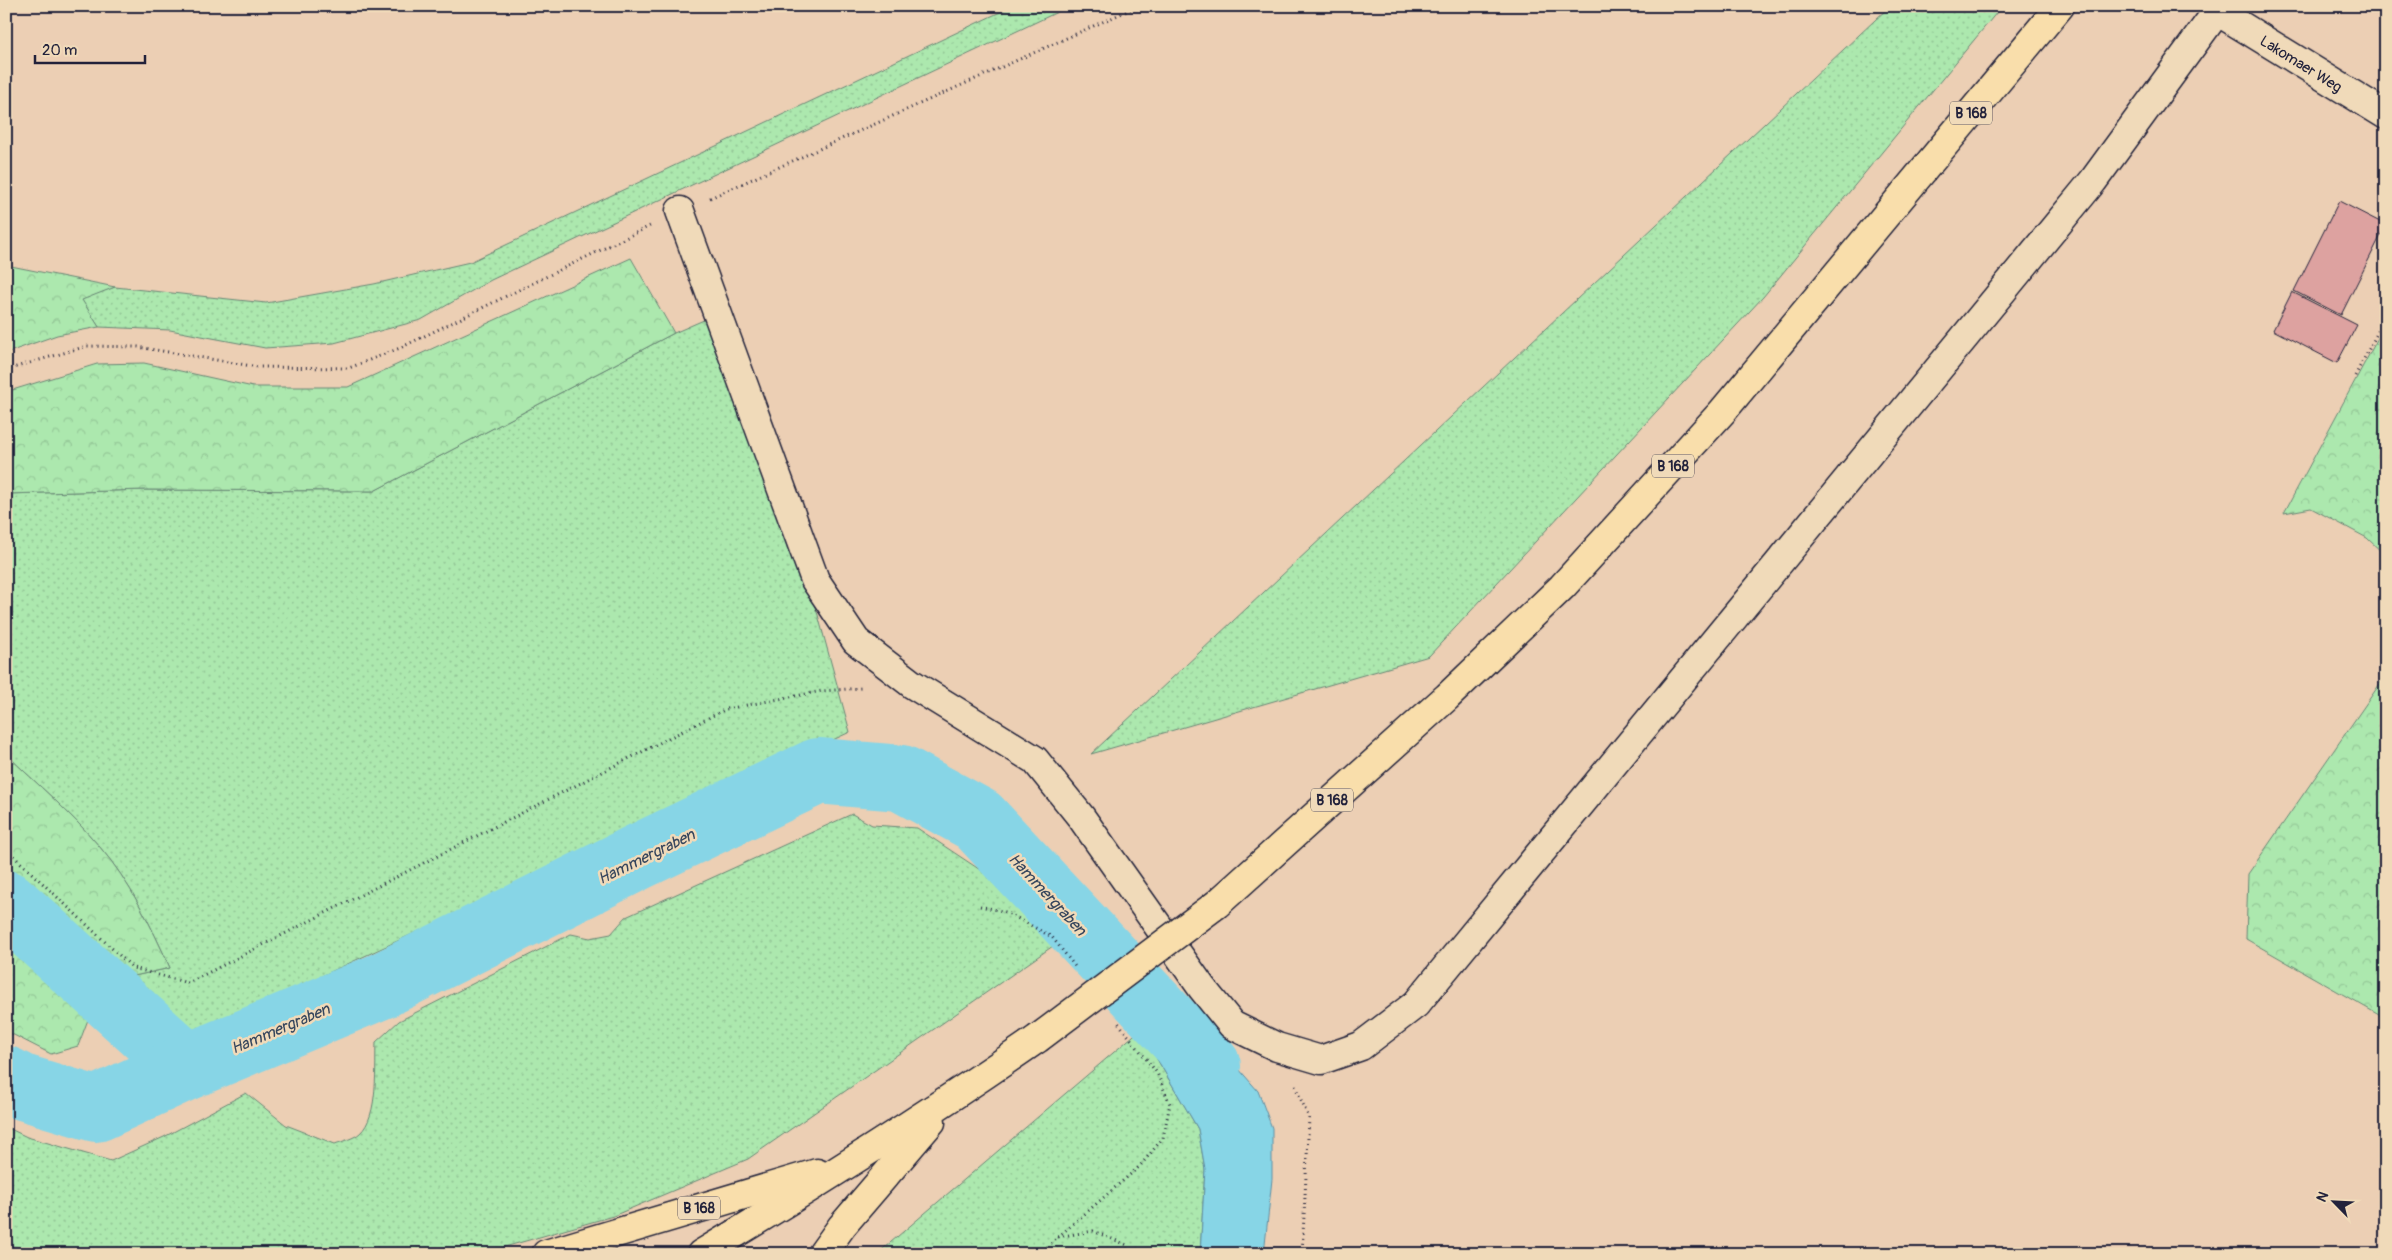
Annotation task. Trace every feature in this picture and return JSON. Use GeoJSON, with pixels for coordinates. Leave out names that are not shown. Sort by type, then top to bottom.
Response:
{"type":"FeatureCollection","features":[{"type":"Feature","properties":{"kind":"main road","name":"B 168"},"geometry":{"type":"LineString","coordinates":[[701,1254],[852,1163],[951,1099],[1037,1038],[1217,904],[1447,696],[1562,587],[1722,412],[2060,6]]}},
{"type":"Feature","properties":{"kind":"main road"},"geometry":{"type":"LineString","coordinates":[[822,1254],[842,1226],[951,1099]]}},
{"type":"Feature","properties":{"kind":"main road","name":"B 168"},"geometry":{"type":"LineString","coordinates":[[546,1254],[852,1163]]}},
{"type":"Feature","properties":{"kind":"street"},"geometry":{"type":"LineString","coordinates":[[680,212],[815,580],[856,641],[912,684],[1035,760],[1081,817],[1202,988],[1232,1025],[1277,1047],[1320,1060],[1361,1046],[1416,1004],[2093,182],[2219,9]]}},
{"type":"Feature","properties":{"kind":"street","name":"Lakomaer Weg"},"geometry":{"type":"LineString","coordinates":[[2219,9],[2386,115]]}},
{"type":"Feature","properties":{"kind":"path"},"geometry":{"type":"LineString","coordinates":[[6,370],[87,346],[138,347],[258,367],[349,368],[400,348],[680,212],[1138,6]]}},
{"type":"Feature","properties":{"kind":"path"},"geometry":{"type":"LineString","coordinates":[[2355,376],[2386,316]]}},
{"type":"Feature","properties":{"kind":"path"},"geometry":{"type":"LineString","coordinates":[[6,849],[133,968],[188,983],[726,709],[822,691],[912,684]]}},
{"type":"Feature","properties":{"kind":"path"},"geometry":{"type":"LineString","coordinates":[[980,906],[1006,912],[1052,936],[1081,974]]}},
{"type":"Feature","properties":{"kind":"path"},"geometry":{"type":"LineString","coordinates":[[1040,1254],[1140,1166],[1162,1138],[1170,1104],[1157,1073],[1116,1020]]}},
{"type":"Feature","properties":{"kind":"path"},"geometry":{"type":"LineString","coordinates":[[1277,1047],[1309,1118],[1302,1254]]}},
{"type":"Feature","properties":{"kind":"path"},"geometry":{"type":"LineString","coordinates":[[1058,1237],[1093,1231],[1127,1245],[1127,1254]]}},
{"type":"Feature","properties":{"kind":"green space"},"geometry":{"type":"Polygon","coordinates":[[[1013,6],[1070,6],[491,280],[421,320],[334,343],[265,348],[170,330],[99,327],[81,299],[115,287],[266,303],[374,284],[470,262],[1013,6]]]}},
{"type":"Feature","properties":{"kind":"green space"},"geometry":{"type":"Polygon","coordinates":[[[1890,6],[2002,6],[1763,297],[1429,656],[1091,754],[1890,6]]]}},
{"type":"Feature","properties":{"kind":"green space"},"geometry":{"type":"Polygon","coordinates":[[[631,258],[674,333],[374,491],[145,490],[6,494],[6,392],[97,364],[144,363],[253,387],[348,387],[631,258]]]}},
{"type":"Feature","properties":{"kind":"green space"},"geometry":{"type":"Polygon","coordinates":[[[6,265],[115,287],[82,300],[99,327],[57,335],[6,353],[6,265]]]}},
{"type":"Feature","properties":{"kind":"green space"},"geometry":{"type":"Polygon","coordinates":[[[706,319],[818,615],[850,732],[198,1033],[166,1020],[125,978],[170,968],[130,889],[110,860],[88,834],[6,754],[6,494],[145,490],[374,491],[674,333],[706,319]]]}},
{"type":"Feature","properties":{"kind":"green space"},"geometry":{"type":"Polygon","coordinates":[[[2386,323],[2386,556],[2367,538],[2311,508],[2284,513],[2386,323]]]}},
{"type":"Feature","properties":{"kind":"green space"},"geometry":{"type":"Polygon","coordinates":[[[2386,675],[2386,1019],[2246,939],[2248,874],[2386,675]]]}},
{"type":"Feature","properties":{"kind":"green space"},"geometry":{"type":"Polygon","coordinates":[[[6,754],[77,822],[110,860],[139,904],[170,968],[125,978],[6,870],[6,754]]]}},
{"type":"Feature","properties":{"kind":"green space"},"geometry":{"type":"Polygon","coordinates":[[[852,814],[872,825],[917,828],[1015,893],[1063,939],[748,1159],[613,1216],[480,1254],[59,1254],[6,1245],[6,1127],[27,1137],[111,1161],[164,1137],[246,1093],[286,1125],[335,1144],[349,1139],[360,1133],[370,1115],[375,1090],[376,1042],[399,1021],[571,934],[590,938],[611,934],[626,917],[852,814]]]}},
{"type":"Feature","properties":{"kind":"green space"},"geometry":{"type":"Polygon","coordinates":[[[6,933],[92,1009],[78,1046],[51,1054],[6,1031],[6,933]]]}},
{"type":"Feature","properties":{"kind":"green space"},"geometry":{"type":"Polygon","coordinates":[[[1140,1030],[1198,1129],[1205,1169],[1200,1254],[877,1254],[1140,1030]]]}},
{"type":"Feature","properties":{"kind":"water"},"geometry":{"type":"Polygon","coordinates":[[[1178,999],[1258,1091],[1272,1128],[1272,1179],[1264,1254],[1200,1254],[1205,1169],[1198,1129],[1140,1030],[1178,999]]]}},
{"type":"Feature","properties":{"kind":"building"},"geometry":{"type":"Polygon","coordinates":[[[2339,201],[2386,225],[2341,315],[2294,291],[2339,201]]]}},
{"type":"Feature","properties":{"kind":"building"},"geometry":{"type":"Polygon","coordinates":[[[2292,292],[2357,325],[2337,363],[2273,330],[2292,292]]]}},
{"type":"Feature","properties":{"kind":"waterway","name":"Hammergraben"},"geometry":{"type":"LineString","coordinates":[[6,1079],[19,1086],[96,1109],[187,1067],[381,986],[638,857],[818,771],[901,778],[978,820],[1208,1066]]}},
{"type":"Feature","properties":{"kind":"waterway"},"geometry":{"type":"LineString","coordinates":[[6,903],[187,1067]]}}]}
